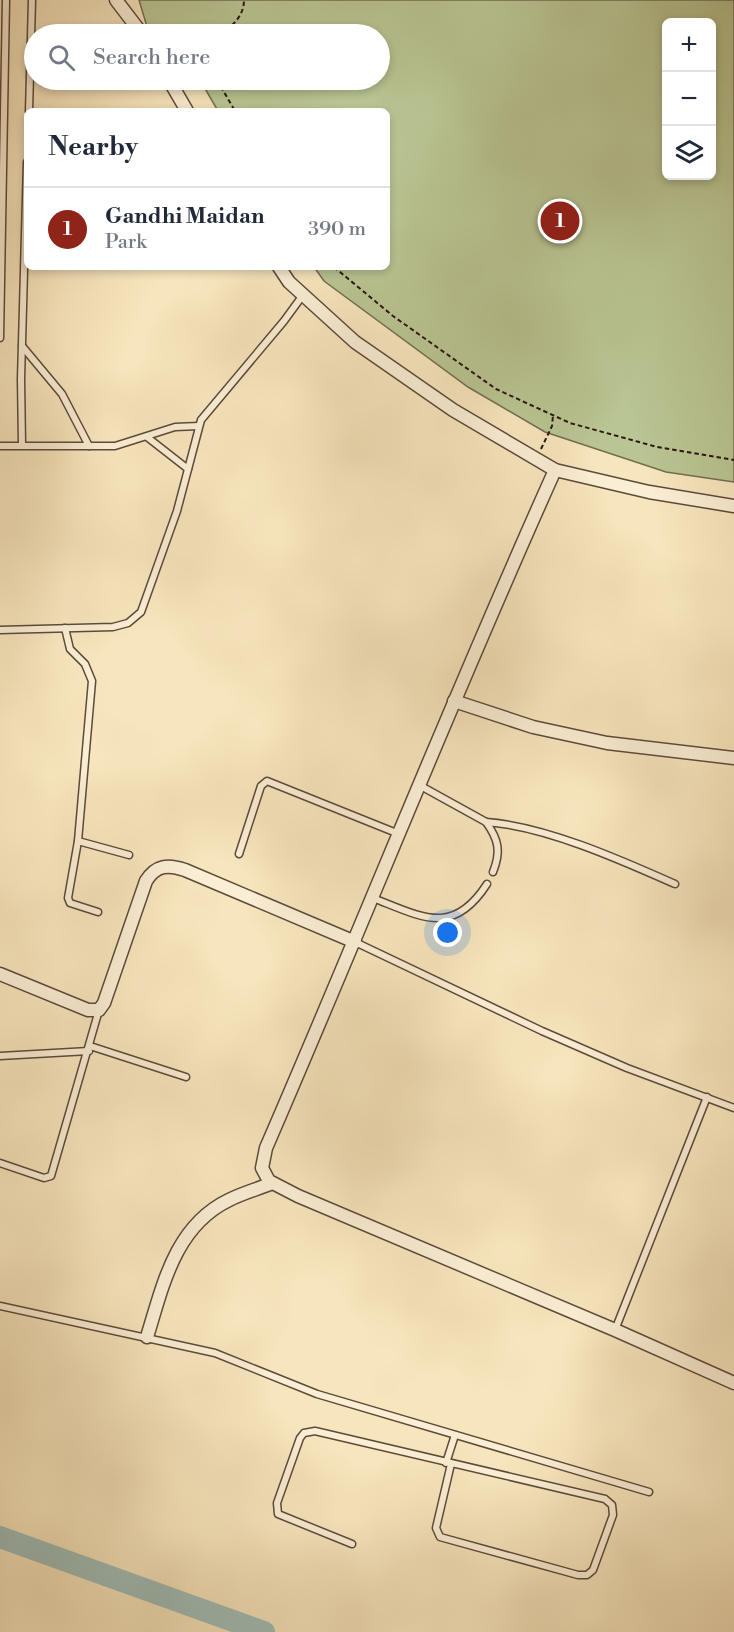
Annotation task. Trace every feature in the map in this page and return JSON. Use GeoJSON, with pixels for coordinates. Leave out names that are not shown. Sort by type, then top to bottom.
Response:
{"type":"FeatureCollection","features":[{"type":"Feature","properties":{"kind":"street"},"geometry":{"type":"LineString","coordinates":[[117,0],[135,24]]}},
{"type":"Feature","properties":{"kind":"street"},"geometry":{"type":"LineString","coordinates":[[175,90],[185,108]]}},
{"type":"Feature","properties":{"kind":"street"},"geometry":{"type":"LineString","coordinates":[[282,270],[303,295],[348,336],[410,382],[555,470],[649,492],[734,506]]}},
{"type":"Feature","properties":{"kind":"street"},"geometry":{"type":"LineString","coordinates":[[555,470],[454,701],[355,942],[266,1148],[262,1168],[272,1183],[734,1383]]}},
{"type":"Feature","properties":{"kind":"street"},"geometry":{"type":"LineString","coordinates":[[454,701],[533,727],[607,743],[734,758]]}},
{"type":"Feature","properties":{"kind":"street"},"geometry":{"type":"LineString","coordinates":[[0,974],[88,1010],[99,1010],[104,1003],[146,881],[152,872],[166,866],[185,870],[355,942]]}},
{"type":"Feature","properties":{"kind":"street"},"geometry":{"type":"LineString","coordinates":[[147,1337],[170,1260],[181,1243],[211,1211],[229,1200],[272,1183]]}},
{"type":"Feature","properties":{"kind":"lane"},"geometry":{"type":"LineString","coordinates":[[0,338],[6,0]]}},
{"type":"Feature","properties":{"kind":"lane"},"geometry":{"type":"LineString","coordinates":[[31,24],[32,0]]}},
{"type":"Feature","properties":{"kind":"lane"},"geometry":{"type":"LineString","coordinates":[[28,108],[29,90]]}},
{"type":"Feature","properties":{"kind":"lane"},"geometry":{"type":"LineString","coordinates":[[22,445],[24,270]]}},
{"type":"Feature","properties":{"kind":"lane"},"geometry":{"type":"LineString","coordinates":[[0,630],[122,625],[141,612],[177,511],[199,426],[208,409],[284,321],[303,295]]}},
{"type":"Feature","properties":{"kind":"lane"},"geometry":{"type":"LineString","coordinates":[[22,346],[62,394],[89,446]]}},
{"type":"Feature","properties":{"kind":"lane"},"geometry":{"type":"LineString","coordinates":[[0,446],[115,446],[175,428],[199,426]]}},
{"type":"Feature","properties":{"kind":"lane"},"geometry":{"type":"LineString","coordinates":[[147,437],[188,470]]}},
{"type":"Feature","properties":{"kind":"lane"},"geometry":{"type":"LineString","coordinates":[[65,628],[70,649],[85,664],[92,681],[78,841],[68,900],[98,912]]}},
{"type":"Feature","properties":{"kind":"lane"},"geometry":{"type":"LineString","coordinates":[[239,854],[261,786],[267,781],[399,834]]}},
{"type":"Feature","properties":{"kind":"lane"},"geometry":{"type":"LineString","coordinates":[[419,786],[486,822],[509,825],[594,850],[675,884]]}},
{"type":"Feature","properties":{"kind":"lane"},"geometry":{"type":"LineString","coordinates":[[486,822],[493,831],[500,851],[493,872]]}},
{"type":"Feature","properties":{"kind":"lane"},"geometry":{"type":"LineString","coordinates":[[78,841],[129,855]]}},
{"type":"Feature","properties":{"kind":"lane"},"geometry":{"type":"LineString","coordinates":[[373,898],[417,914],[440,918],[467,910],[487,884]]}},
{"type":"Feature","properties":{"kind":"lane"},"geometry":{"type":"LineString","coordinates":[[355,942],[542,1031],[627,1068],[734,1108]]}},
{"type":"Feature","properties":{"kind":"lane"},"geometry":{"type":"LineString","coordinates":[[0,1163],[44,1178],[51,1176],[99,1010]]}},
{"type":"Feature","properties":{"kind":"lane"},"geometry":{"type":"LineString","coordinates":[[0,1056],[89,1049],[186,1077]]}},
{"type":"Feature","properties":{"kind":"lane"},"geometry":{"type":"LineString","coordinates":[[615,1330],[707,1097]]}},
{"type":"Feature","properties":{"kind":"lane"},"geometry":{"type":"LineString","coordinates":[[0,1306],[215,1353],[317,1394],[649,1492]]}},
{"type":"Feature","properties":{"kind":"lane"},"geometry":{"type":"LineString","coordinates":[[352,1544],[278,1514],[277,1503],[302,1435],[315,1431],[448,1464],[609,1502],[613,1515],[593,1570],[587,1575],[578,1575],[440,1537],[436,1528],[448,1464],[455,1435]]}},
{"type":"Feature","properties":{"kind":"path"},"geometry":{"type":"LineString","coordinates":[[235,24],[244,0]]}},
{"type":"Feature","properties":{"kind":"path"},"geometry":{"type":"LineString","coordinates":[[223,90],[233,108]]}},
{"type":"Feature","properties":{"kind":"path"},"geometry":{"type":"LineString","coordinates":[[338,270],[393,316],[496,390],[570,423],[657,447],[734,460]]}},
{"type":"Feature","properties":{"kind":"path"},"geometry":{"type":"LineString","coordinates":[[536,459],[552,426],[553,415]]}},
{"type":"Feature","properties":{"kind":"green space"},"geometry":{"type":"Polygon","coordinates":[[[139,0],[734,0],[734,482],[666,472],[545,432],[468,387],[324,281],[316,270],[390,270],[390,108],[216,108],[206,90],[390,90],[390,24],[146,24],[139,0]]]}},
{"type":"Feature","properties":{"kind":"waterway"},"geometry":{"type":"LineString","coordinates":[[0,1537],[264,1632]]}},
{"type":"Feature","properties":{"kind":"place","name":"Gandhi Maidan"},"geometry":{"type":"Point","coordinates":[560,221]}}]}
